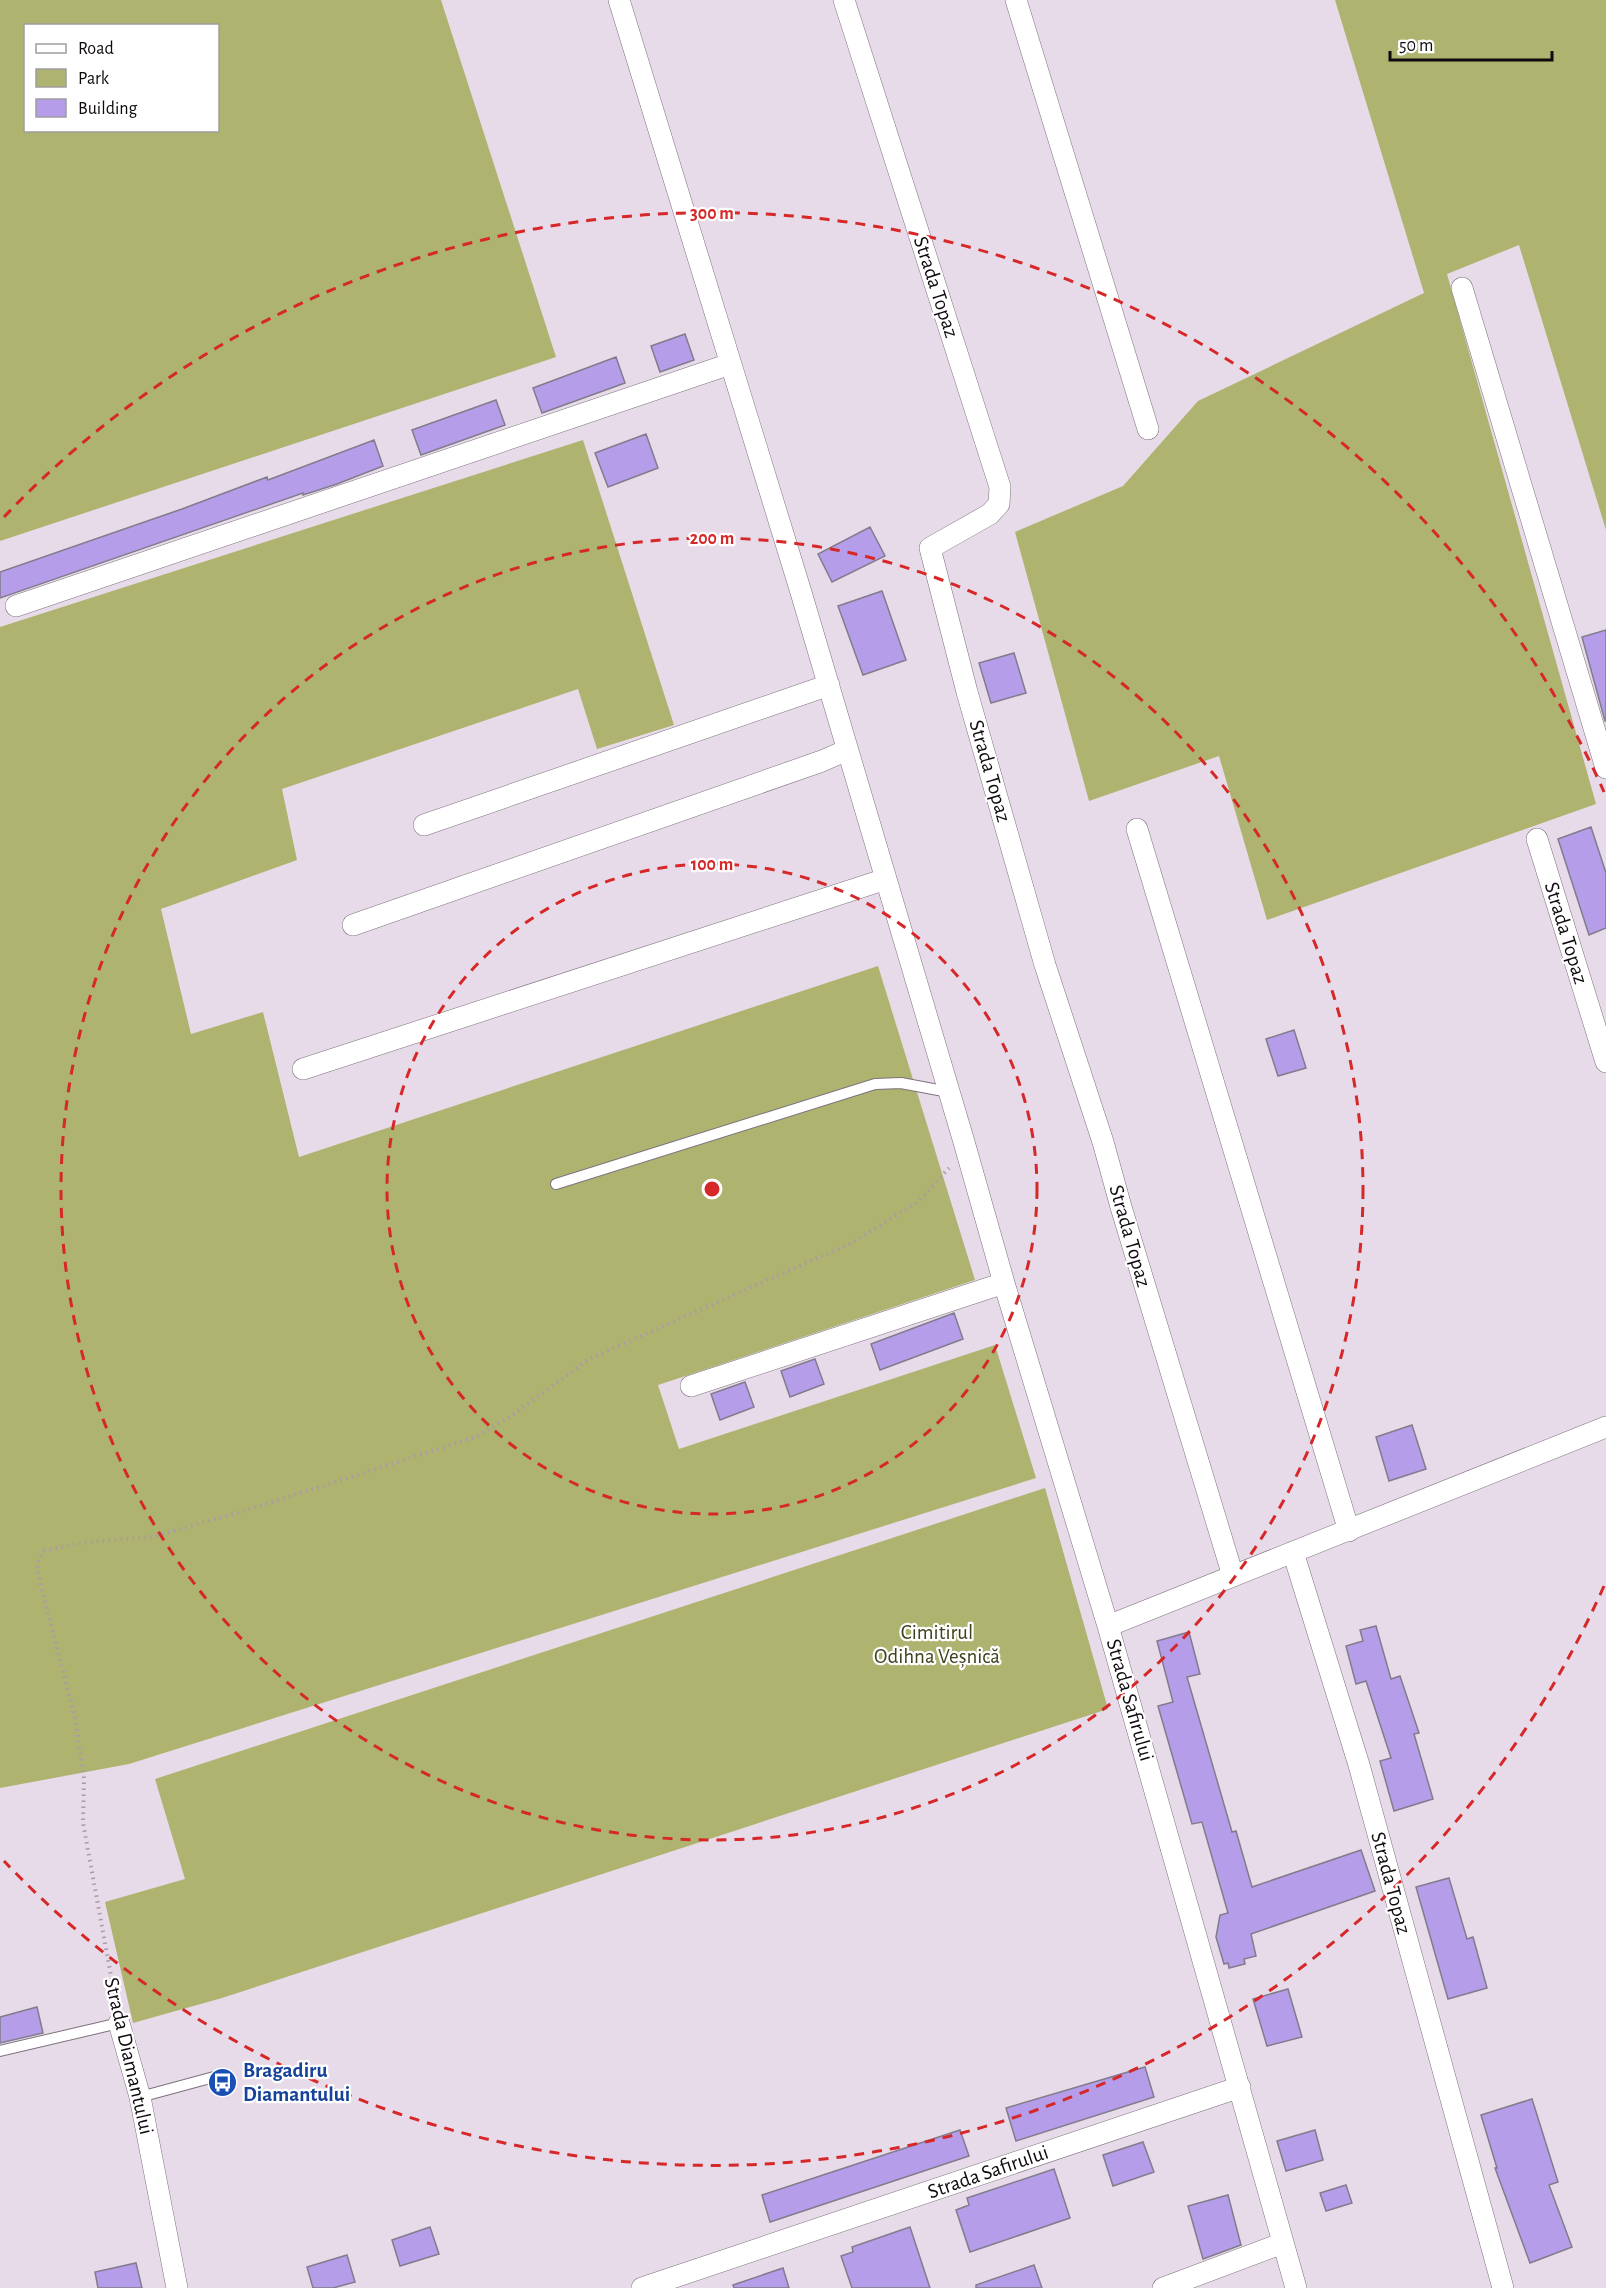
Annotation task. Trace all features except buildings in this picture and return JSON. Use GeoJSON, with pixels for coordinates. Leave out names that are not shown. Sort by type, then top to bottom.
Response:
{"type":"FeatureCollection","features":[{"type":"Feature","properties":{"kind":"street","name":"Strada Safirului"},"geometry":{"type":"LineString","coordinates":[[618,0],[829,686],[1004,1283],[1108,1626],[1296,2288]]}},
{"type":"Feature","properties":{"kind":"street","name":"Strada Topaz"},"geometry":{"type":"LineString","coordinates":[[844,0],[1000,487],[999,504],[990,514],[930,548],[970,704],[1045,965],[1103,1142],[1233,1576]]}},
{"type":"Feature","properties":{"kind":"street"},"geometry":{"type":"LineString","coordinates":[[1016,0],[1148,429]]}},
{"type":"Feature","properties":{"kind":"street"},"geometry":{"type":"LineString","coordinates":[[1462,288],[1606,768]]}},
{"type":"Feature","properties":{"kind":"street"},"geometry":{"type":"LineString","coordinates":[[16,606],[730,364]]}},
{"type":"Feature","properties":{"kind":"street"},"geometry":{"type":"LineString","coordinates":[[424,825],[829,686]]}},
{"type":"Feature","properties":{"kind":"street"},"geometry":{"type":"LineString","coordinates":[[353,925],[822,761],[847,750]]}},
{"type":"Feature","properties":{"kind":"street"},"geometry":{"type":"LineString","coordinates":[[1137,829],[1349,1531]]}},
{"type":"Feature","properties":{"kind":"street","name":"Strada Topaz"},"geometry":{"type":"LineString","coordinates":[[1537,839],[1606,1062]]}},
{"type":"Feature","properties":{"kind":"street"},"geometry":{"type":"LineString","coordinates":[[303,1069],[886,879]]}},
{"type":"Feature","properties":{"kind":"street"},"geometry":{"type":"LineString","coordinates":[[691,1386],[1004,1283]]}},
{"type":"Feature","properties":{"kind":"street"},"geometry":{"type":"LineString","coordinates":[[1108,1626],[1606,1427]]}},
{"type":"Feature","properties":{"kind":"street","name":"Strada Topaz"},"geometry":{"type":"LineString","coordinates":[[1293,1552],[1359,1765],[1503,2288]]}},
{"type":"Feature","properties":{"kind":"street","name":"Strada Diamantului"},"geometry":{"type":"LineString","coordinates":[[119,2023],[140,2097],[177,2288]]}},
{"type":"Feature","properties":{"kind":"street","name":"Strada Safirului"},"geometry":{"type":"LineString","coordinates":[[642,2288],[1240,2087]]}},
{"type":"Feature","properties":{"kind":"street"},"geometry":{"type":"LineString","coordinates":[[1163,2288],[1283,2243]]}},
{"type":"Feature","properties":{"kind":"lane"},"geometry":{"type":"LineString","coordinates":[[556,1184],[875,1084],[901,1083],[949,1092]]}},
{"type":"Feature","properties":{"kind":"lane"},"geometry":{"type":"LineString","coordinates":[[0,2050],[119,2023]]}},
{"type":"Feature","properties":{"kind":"lane"},"geometry":{"type":"LineString","coordinates":[[140,2097],[214,2077]]}},
{"type":"Feature","properties":{"kind":"path","name":"Strada Diamantului"},"geometry":{"type":"LineString","coordinates":[[119,2023],[83,1823],[84,1779],[75,1717],[37,1570],[39,1558],[44,1551],[78,1543],[152,1537],[250,1509],[476,1437],[514,1414],[589,1359],[849,1244],[899,1214],[918,1202],[946,1174],[964,1142]]}},
{"type":"Feature","properties":{"kind":"green space"},"geometry":{"type":"Polygon","coordinates":[[[0,0],[441,0],[556,357],[0,541],[0,0]]]}},
{"type":"Feature","properties":{"kind":"green space"},"geometry":{"type":"Polygon","coordinates":[[[1335,0],[1606,0],[1606,530],[1519,245],[1447,274],[1596,804],[1267,920],[1219,756],[1089,801],[1015,532],[1123,486],[1198,401],[1424,293],[1335,0]]]}},
{"type":"Feature","properties":{"kind":"green space"},"geometry":{"type":"Polygon","coordinates":[[[583,440],[674,725],[597,749],[578,689],[282,789],[297,860],[161,909],[191,1034],[263,1012],[299,1157],[878,966],[975,1280],[658,1385],[679,1449],[995,1345],[1036,1478],[129,1764],[0,1788],[0,627],[583,440]]]}},
{"type":"Feature","properties":{"kind":"green space","name":"Cimitirul Odihna Veșnică"},"geometry":{"type":"Polygon","coordinates":[[[1045,1488],[1108,1709],[222,1998],[133,2023],[105,1902],[185,1879],[155,1779],[1045,1488]]]}},
{"type":"Feature","properties":{"kind":"place","name":"Bragadiru Diamantului"},"geometry":{"type":"Point","coordinates":[222,2082]}}]}
